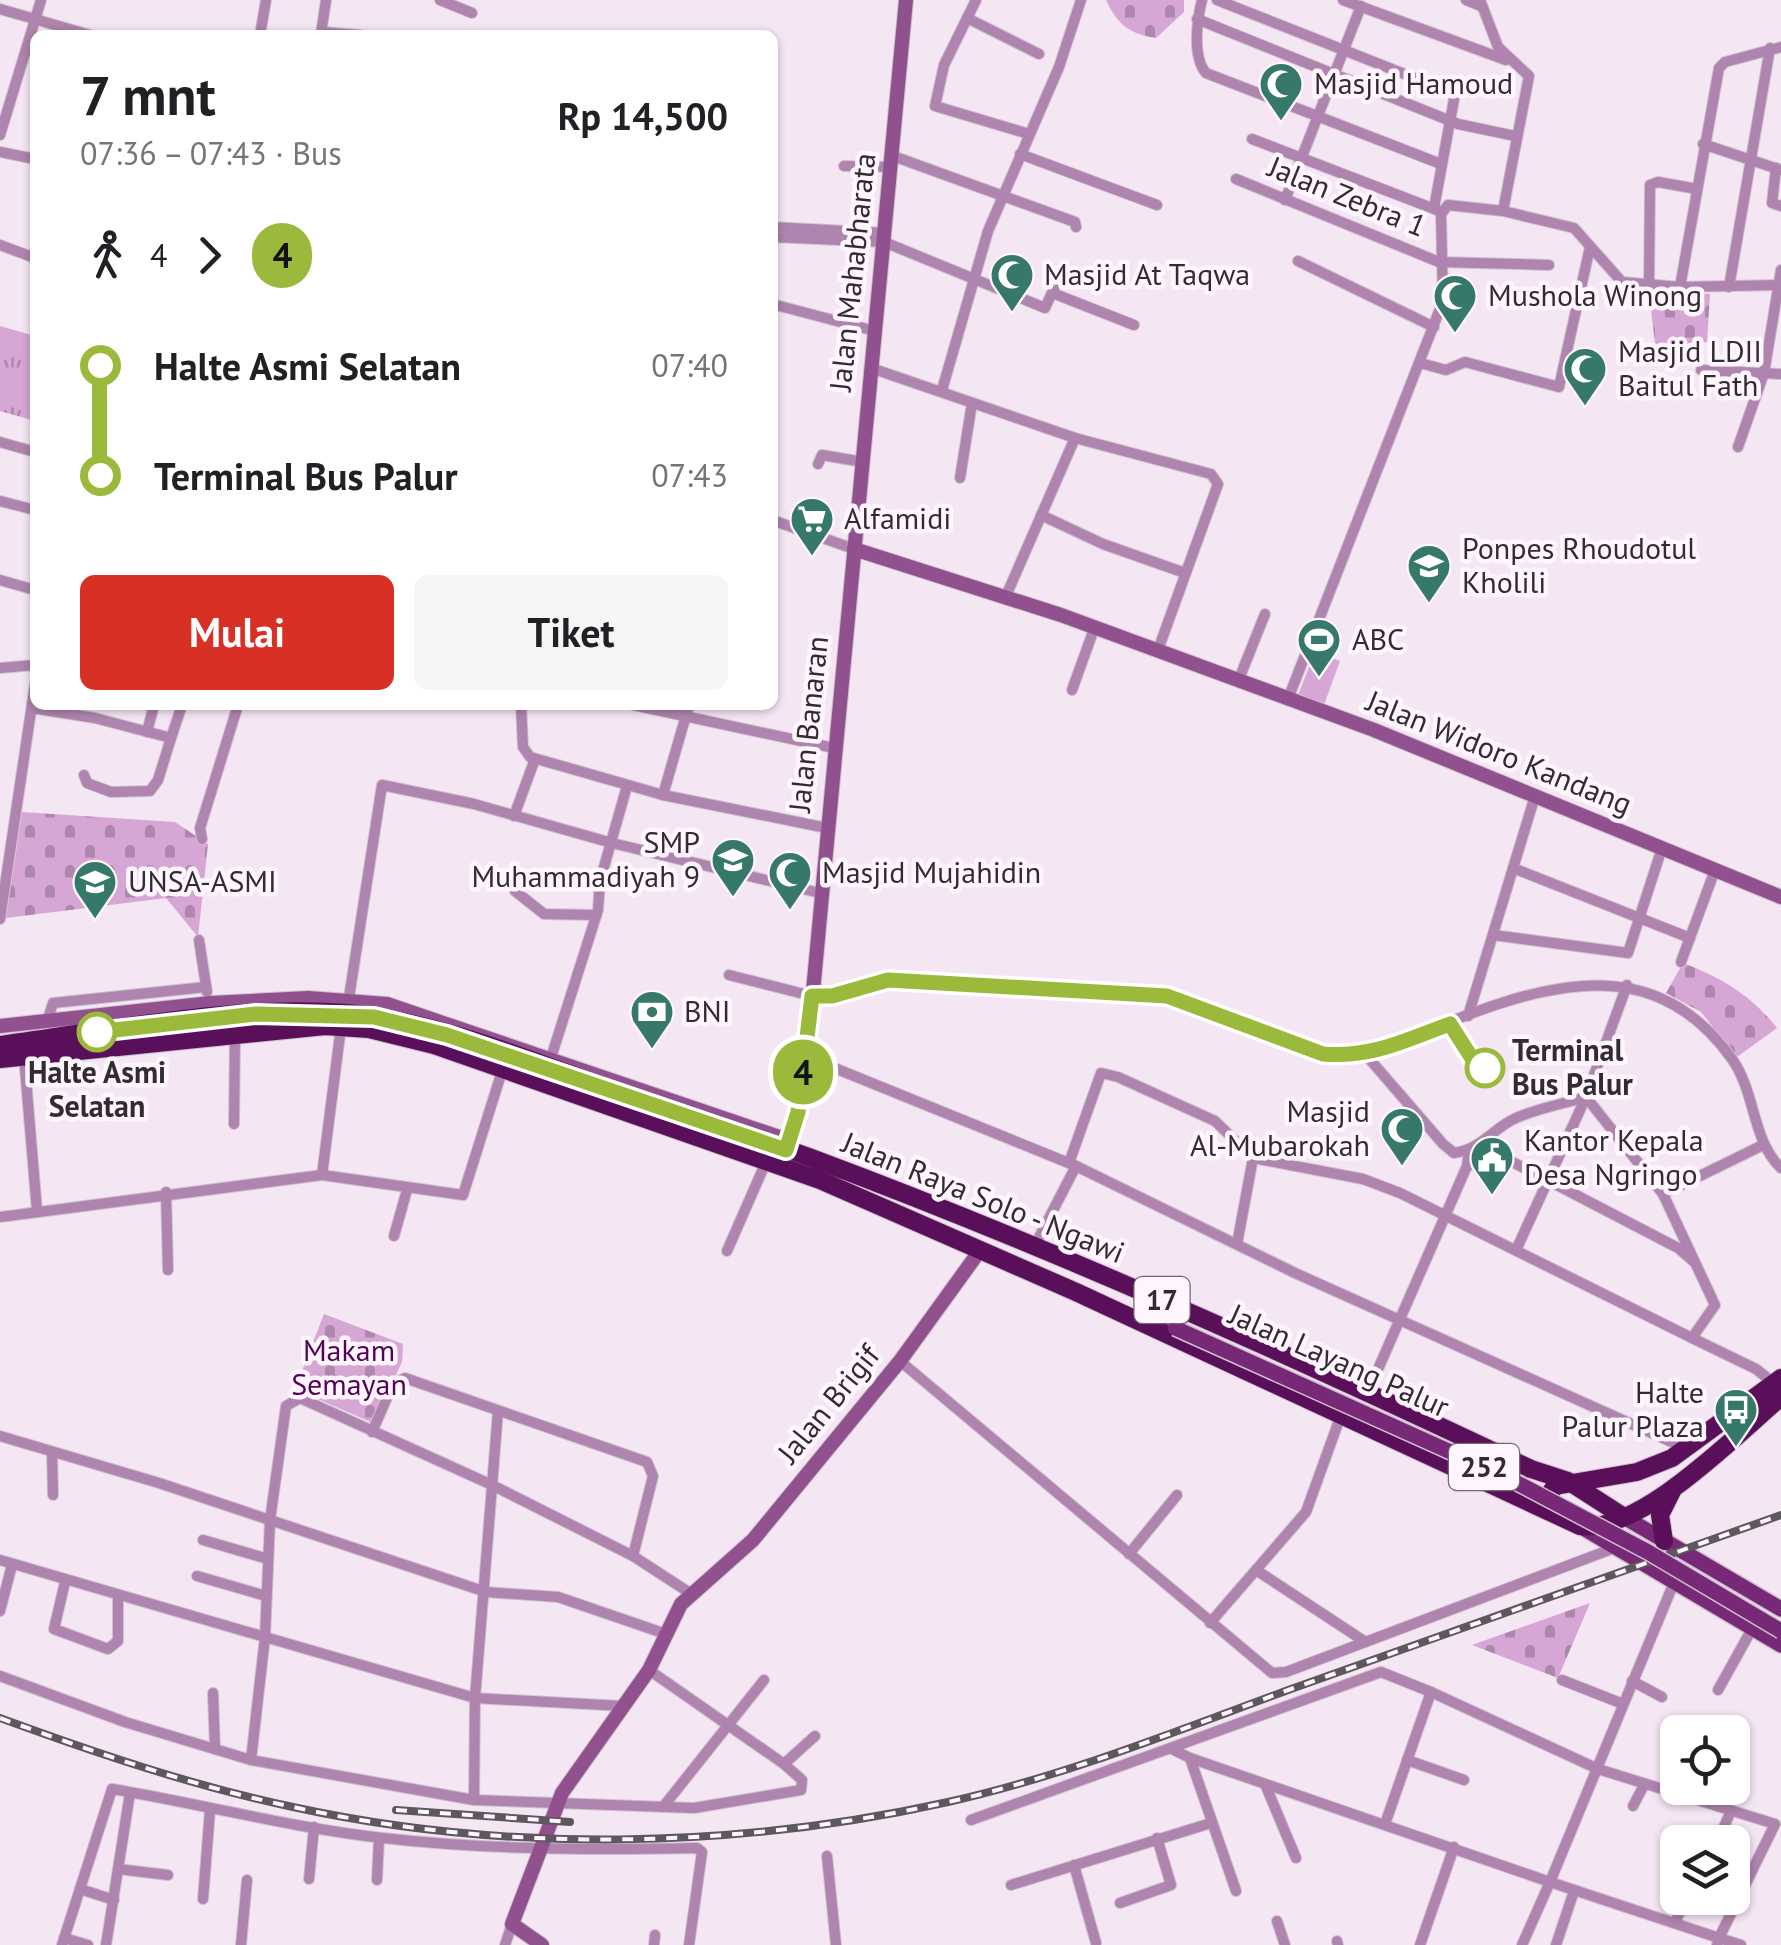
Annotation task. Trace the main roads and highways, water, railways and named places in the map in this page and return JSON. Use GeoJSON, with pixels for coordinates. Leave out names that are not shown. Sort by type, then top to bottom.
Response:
{"type":"FeatureCollection","features":[{"type":"Feature","properties":{"kind":"highway","name":"Jalan Raya Solo - Ngawi"},"geometry":{"type":"LineString","coordinates":[[0,1045],[152,1017],[271,1007],[346,1013],[449,1029],[788,1146],[1086,1268],[1368,1392],[1531,1470],[1568,1481],[1636,1472],[1687,1449],[1779,1386]]}},
{"type":"Feature","properties":{"kind":"highway","name":"Jalan Raya Solo - Ngawi"},"geometry":{"type":"LineString","coordinates":[[0,1060],[235,1034],[346,1013],[766,1162],[981,1249],[1580,1526]]}},
{"type":"Feature","properties":{"kind":"highway"},"geometry":{"type":"LineString","coordinates":[[1664,1540],[1661,1510],[1683,1480],[1779,1386]]}},
{"type":"Feature","properties":{"kind":"highway"},"geometry":{"type":"LineString","coordinates":[[1517,1495],[1532,1484],[1531,1470]]}},
{"type":"Feature","properties":{"kind":"highway"},"geometry":{"type":"LineString","coordinates":[[1580,1526],[1606,1526],[1683,1480]]}},
{"type":"Feature","properties":{"kind":"highway"},"geometry":{"type":"LineString","coordinates":[[1548,1510],[1551,1491],[1568,1481],[1624,1517]]}},
{"type":"Feature","properties":{"kind":"main road","name":"Jalan Layang Palur"},"geometry":{"type":"LineString","coordinates":[[1086,1268],[1101,1282],[1178,1323],[1504,1476],[1648,1552],[1781,1631]]}},
{"type":"Feature","properties":{"kind":"main road","name":"Jalan Layang Palur"},"geometry":{"type":"LineString","coordinates":[[1076,1292],[1101,1296],[1178,1323],[1558,1492],[1781,1619]]}},
{"type":"Feature","properties":{"kind":"main road"},"geometry":{"type":"LineString","coordinates":[[1624,1517],[1781,1609]]}},
{"type":"Feature","properties":{"kind":"main road"},"geometry":{"type":"LineString","coordinates":[[1580,1526],[1781,1645]]}},
{"type":"Feature","properties":{"kind":"main road"},"geometry":{"type":"LineString","coordinates":[[1731,1613],[1728,1602],[1746,1588]]}},
{"type":"Feature","properties":{"kind":"railway"},"geometry":{"type":"LineString","coordinates":[[0,1718],[182,1779],[373,1822],[537,1838],[704,1836],[786,1829],[948,1802],[1078,1766],[1781,1515]]}},
{"type":"Feature","properties":{"kind":"railway"},"geometry":{"type":"LineString","coordinates":[[396,1810],[570,1822]]}},
{"type":"Feature","properties":{"kind":"place","name":"Masjid Hamoud"},"geometry":{"type":"Point","coordinates":[1281,122]}},
{"type":"Feature","properties":{"kind":"place","name":"Masjid At Taqwa"},"geometry":{"type":"Point","coordinates":[1012,313]}},
{"type":"Feature","properties":{"kind":"place","name":"Mushola Winong"},"geometry":{"type":"Point","coordinates":[1455,334]}},
{"type":"Feature","properties":{"kind":"place","name":"Masjid LDII Baitul Fath"},"geometry":{"type":"Point","coordinates":[1585,407]}},
{"type":"Feature","properties":{"kind":"place","name":"Alfamidi"},"geometry":{"type":"Point","coordinates":[812,557]}},
{"type":"Feature","properties":{"kind":"place","name":"Ponpes Rhoudotul Kholili"},"geometry":{"type":"Point","coordinates":[1429,604]}},
{"type":"Feature","properties":{"kind":"place","name":"ABC"},"geometry":{"type":"Point","coordinates":[1319,678]}},
{"type":"Feature","properties":{"kind":"place","name":"SMP Muhammadiyah 9"},"geometry":{"type":"Point","coordinates":[733,898]}},
{"type":"Feature","properties":{"kind":"place","name":"Masjid Mujahidin"},"geometry":{"type":"Point","coordinates":[790,911]}},
{"type":"Feature","properties":{"kind":"place","name":"UNSA-ASMI"},"geometry":{"type":"Point","coordinates":[95,920]}},
{"type":"Feature","properties":{"kind":"place","name":"Halte Asmi Selatan"},"geometry":{"type":"Point","coordinates":[97,1032]}},
{"type":"Feature","properties":{"kind":"place","name":"BNI"},"geometry":{"type":"Point","coordinates":[652,1050]}},
{"type":"Feature","properties":{"kind":"place","name":"Terminal Bus Palur"},"geometry":{"type":"Point","coordinates":[1485,1068]}},
{"type":"Feature","properties":{"kind":"place","name":"Masjid Al-Mubarokah"},"geometry":{"type":"Point","coordinates":[1402,1167]}},
{"type":"Feature","properties":{"kind":"place","name":"Kantor Kepala Desa Ngringo"},"geometry":{"type":"Point","coordinates":[1492,1196]}},
{"type":"Feature","properties":{"kind":"place","name":"Halte Palur Plaza"},"geometry":{"type":"Point","coordinates":[1736,1448]}},
{"type":"Feature","properties":{"kind":"park label","name":"Makam Semayan"},"geometry":{"type":"Point","coordinates":[349,1368]}}]}
